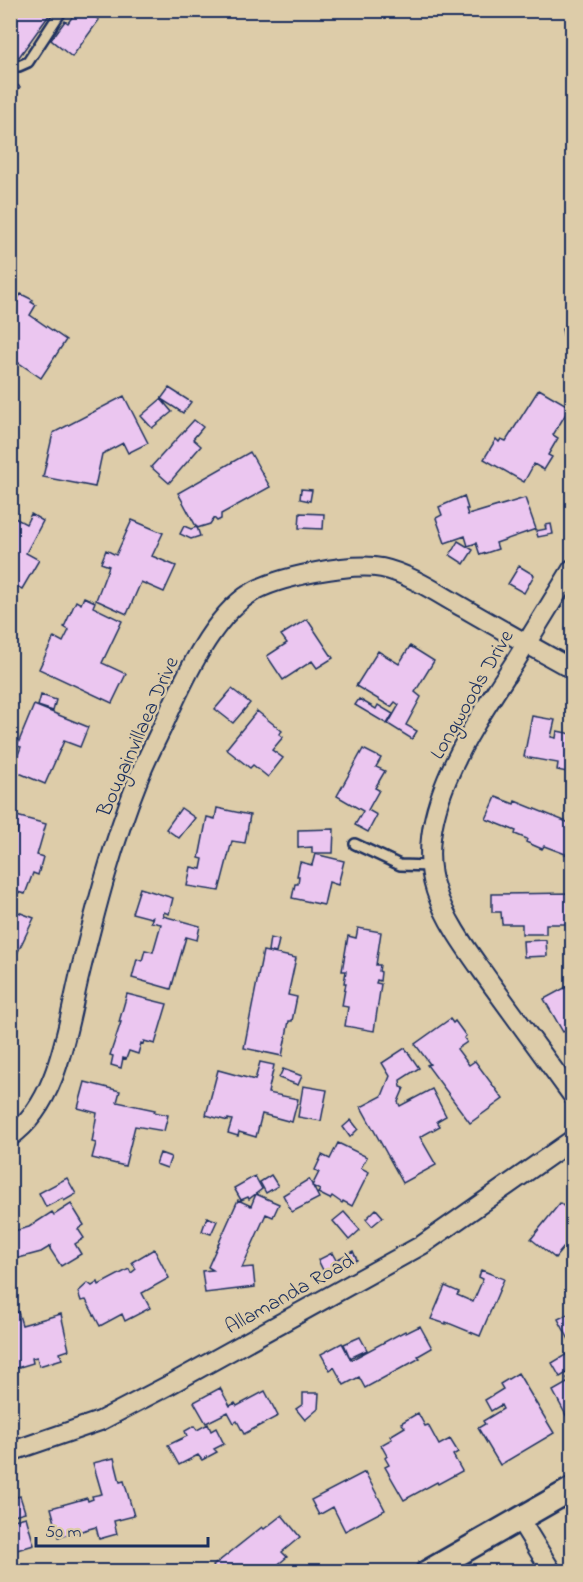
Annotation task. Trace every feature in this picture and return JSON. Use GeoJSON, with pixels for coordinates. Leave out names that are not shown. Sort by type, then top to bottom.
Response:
{"type":"FeatureCollection","features":[{"type":"Feature","properties":{"kind":"street","name":"Bougainvillaea Drive"},"geometry":{"type":"LineString","coordinates":[[10,1137],[25,1127],[41,1103],[55,1069],[67,1032],[100,891],[138,778],[183,681],[226,615],[250,593],[272,583],[342,568],[381,568],[420,583],[573,669]]}},
{"type":"Feature","properties":{"kind":"street","name":"Longwoods Drive"},"geometry":{"type":"LineString","coordinates":[[573,569],[471,731],[443,790],[430,841],[430,866],[435,890],[445,914],[573,1095]]}},
{"type":"Feature","properties":{"kind":"street","name":"Allamanda Road"},"geometry":{"type":"LineString","coordinates":[[10,1452],[100,1421],[372,1273],[422,1245],[573,1140]]}},
{"type":"Feature","properties":{"kind":"street"},"geometry":{"type":"LineString","coordinates":[[427,1572],[573,1490]]}},
{"type":"Feature","properties":{"kind":"street"},"geometry":{"type":"LineString","coordinates":[[520,1520],[552,1572]]}},
{"type":"Feature","properties":{"kind":"lane"},"geometry":{"type":"LineString","coordinates":[[10,65],[19,66],[27,62],[62,10]]}},
{"type":"Feature","properties":{"kind":"lane"},"geometry":{"type":"LineString","coordinates":[[356,844],[400,865],[430,866]]}},
{"type":"Feature","properties":{"kind":"building"},"geometry":{"type":"Polygon","coordinates":[[[10,10],[52,11],[19,57],[10,51],[10,10]]]}},
{"type":"Feature","properties":{"kind":"building"},"geometry":{"type":"Polygon","coordinates":[[[77,10],[87,10],[99,20],[72,57],[51,40],[65,21],[68,23],[77,10]]]}},
{"type":"Feature","properties":{"kind":"building"},"geometry":{"type":"Polygon","coordinates":[[[10,80],[20,87],[10,99],[10,80]]]}},
{"type":"Feature","properties":{"kind":"building"},"geometry":{"type":"Polygon","coordinates":[[[21,294],[33,300],[31,302],[36,305],[30,315],[66,340],[41,378],[19,363],[15,369],[10,365],[10,302],[14,304],[21,294]]]}},
{"type":"Feature","properties":{"kind":"building"},"geometry":{"type":"Polygon","coordinates":[[[572,321],[572,358],[569,359],[562,329],[570,327],[569,322],[572,321]]]}},
{"type":"Feature","properties":{"kind":"building"},"geometry":{"type":"Polygon","coordinates":[[[169,388],[191,402],[183,413],[161,399],[169,388]]]}},
{"type":"Feature","properties":{"kind":"building"},"geometry":{"type":"Polygon","coordinates":[[[539,389],[570,407],[553,435],[558,438],[548,455],[552,457],[544,470],[534,464],[524,482],[484,459],[496,439],[499,442],[501,439],[506,441],[539,389]]]}},
{"type":"Feature","properties":{"kind":"building"},"geometry":{"type":"Polygon","coordinates":[[[124,396],[148,443],[128,453],[123,443],[102,454],[95,487],[43,477],[53,433],[124,396]]]}},
{"type":"Feature","properties":{"kind":"building"},"geometry":{"type":"Polygon","coordinates":[[[161,399],[172,412],[152,428],[141,416],[161,399]]]}},
{"type":"Feature","properties":{"kind":"building"},"geometry":{"type":"Polygon","coordinates":[[[194,420],[203,427],[193,439],[201,446],[169,483],[151,467],[194,420]]]}},
{"type":"Feature","properties":{"kind":"building"},"geometry":{"type":"Polygon","coordinates":[[[250,452],[270,487],[221,514],[221,519],[217,521],[214,518],[210,524],[197,528],[178,493],[250,452]]]}},
{"type":"Feature","properties":{"kind":"building"},"geometry":{"type":"Polygon","coordinates":[[[301,489],[312,490],[310,501],[300,499],[301,489]]]}},
{"type":"Feature","properties":{"kind":"building"},"geometry":{"type":"Polygon","coordinates":[[[464,496],[468,515],[525,498],[536,529],[496,543],[498,549],[480,555],[476,543],[468,546],[465,536],[445,543],[436,518],[442,515],[439,507],[464,496]]]}},
{"type":"Feature","properties":{"kind":"building"},"geometry":{"type":"Polygon","coordinates":[[[300,513],[324,514],[323,529],[299,528],[300,513]]]}},
{"type":"Feature","properties":{"kind":"building"},"geometry":{"type":"Polygon","coordinates":[[[31,514],[43,521],[26,553],[39,560],[22,589],[10,583],[10,522],[13,517],[26,524],[31,514]]]}},
{"type":"Feature","properties":{"kind":"building"},"geometry":{"type":"Polygon","coordinates":[[[132,520],[163,533],[152,556],[176,566],[164,592],[141,582],[127,614],[96,600],[109,566],[101,563],[106,550],[116,555],[132,520]]]}},
{"type":"Feature","properties":{"kind":"building"},"geometry":{"type":"Polygon","coordinates":[[[551,524],[553,534],[538,537],[536,531],[546,529],[545,525],[551,524]]]}},
{"type":"Feature","properties":{"kind":"building"},"geometry":{"type":"Polygon","coordinates":[[[184,526],[191,529],[197,527],[200,536],[191,539],[180,534],[184,526]]]}},
{"type":"Feature","properties":{"kind":"building"},"geometry":{"type":"Polygon","coordinates":[[[458,541],[473,550],[464,564],[450,555],[458,541]]]}},
{"type":"Feature","properties":{"kind":"building"},"geometry":{"type":"Polygon","coordinates":[[[519,566],[534,575],[524,593],[508,584],[519,566]]]}},
{"type":"Feature","properties":{"kind":"building"},"geometry":{"type":"Polygon","coordinates":[[[84,597],[95,602],[93,607],[122,621],[102,663],[126,674],[112,703],[39,669],[54,637],[63,642],[69,630],[64,627],[76,601],[81,604],[84,597]]]}},
{"type":"Feature","properties":{"kind":"building"},"geometry":{"type":"Polygon","coordinates":[[[307,619],[333,658],[317,668],[312,661],[283,680],[267,656],[287,643],[281,635],[307,619]]]}},
{"type":"Feature","properties":{"kind":"building"},"geometry":{"type":"Polygon","coordinates":[[[410,646],[434,661],[415,692],[421,697],[406,725],[417,731],[412,739],[388,724],[399,705],[395,702],[391,707],[356,686],[378,651],[399,664],[410,646]]]}},
{"type":"Feature","properties":{"kind":"building"},"geometry":{"type":"Polygon","coordinates":[[[232,689],[250,703],[233,723],[215,709],[232,689]]]}},
{"type":"Feature","properties":{"kind":"building"},"geometry":{"type":"Polygon","coordinates":[[[41,695],[56,700],[53,711],[38,706],[41,695]]]}},
{"type":"Feature","properties":{"kind":"building"},"geometry":{"type":"Polygon","coordinates":[[[359,699],[376,709],[378,705],[393,714],[387,724],[355,705],[359,699]]]}},
{"type":"Feature","properties":{"kind":"building"},"geometry":{"type":"Polygon","coordinates":[[[34,705],[88,727],[80,747],[64,741],[45,784],[12,770],[21,747],[17,746],[34,705]]]}},
{"type":"Feature","properties":{"kind":"building"},"geometry":{"type":"Polygon","coordinates":[[[257,711],[282,731],[279,734],[283,737],[272,750],[283,758],[268,777],[253,765],[250,768],[226,749],[257,711]]]}},
{"type":"Feature","properties":{"kind":"building"},"geometry":{"type":"Polygon","coordinates":[[[532,716],[555,720],[551,737],[556,738],[557,731],[572,734],[572,773],[557,770],[558,763],[524,757],[532,716]]]}},
{"type":"Feature","properties":{"kind":"building"},"geometry":{"type":"Polygon","coordinates":[[[363,749],[381,758],[376,767],[385,771],[375,788],[379,790],[368,810],[377,815],[368,832],[355,825],[363,811],[337,796],[363,749]]]}},
{"type":"Feature","properties":{"kind":"building"},"geometry":{"type":"Polygon","coordinates":[[[496,797],[514,804],[515,801],[572,824],[572,844],[568,855],[544,846],[542,849],[526,842],[527,839],[515,834],[516,831],[486,819],[496,797]]]}},
{"type":"Feature","properties":{"kind":"building"},"geometry":{"type":"Polygon","coordinates":[[[181,808],[195,818],[179,838],[166,829],[181,808]]]}},
{"type":"Feature","properties":{"kind":"building"},"geometry":{"type":"Polygon","coordinates":[[[217,808],[250,815],[245,843],[232,841],[219,891],[187,886],[191,867],[201,869],[203,859],[199,858],[207,817],[215,819],[217,808]]]}},
{"type":"Feature","properties":{"kind":"building"},"geometry":{"type":"Polygon","coordinates":[[[13,815],[46,824],[37,855],[43,857],[38,875],[33,873],[25,894],[10,890],[10,832],[17,834],[18,828],[10,826],[13,815]]]}},
{"type":"Feature","properties":{"kind":"building"},"geometry":{"type":"Polygon","coordinates":[[[334,829],[333,853],[312,853],[312,847],[298,848],[298,830],[334,829]]]}},
{"type":"Feature","properties":{"kind":"building"},"geometry":{"type":"Polygon","coordinates":[[[315,854],[344,861],[338,885],[329,882],[324,905],[292,898],[295,884],[298,884],[300,862],[312,865],[315,854]]]}},
{"type":"Feature","properties":{"kind":"building"},"geometry":{"type":"Polygon","coordinates":[[[140,888],[173,898],[169,914],[164,912],[163,916],[200,926],[197,940],[186,937],[171,989],[132,978],[137,959],[142,961],[145,950],[153,952],[161,924],[151,922],[153,916],[151,918],[132,913],[140,888]]]}},
{"type":"Feature","properties":{"kind":"building"},"geometry":{"type":"Polygon","coordinates":[[[572,893],[572,924],[546,924],[546,934],[522,934],[522,924],[502,924],[501,912],[492,912],[492,894],[572,893]]]}},
{"type":"Feature","properties":{"kind":"building"},"geometry":{"type":"Polygon","coordinates":[[[10,909],[34,918],[13,962],[10,961],[10,909]]]}},
{"type":"Feature","properties":{"kind":"building"},"geometry":{"type":"Polygon","coordinates":[[[358,928],[381,932],[376,965],[380,965],[379,971],[381,972],[380,981],[377,980],[376,983],[381,984],[374,1031],[345,1026],[348,1007],[342,1006],[346,971],[342,971],[348,936],[356,938],[358,928]]]}},
{"type":"Feature","properties":{"kind":"building"},"geometry":{"type":"Polygon","coordinates":[[[270,938],[279,940],[276,953],[268,951],[270,938]]]}},
{"type":"Feature","properties":{"kind":"building"},"geometry":{"type":"Polygon","coordinates":[[[546,940],[547,956],[524,957],[523,941],[546,940]]]}},
{"type":"Feature","properties":{"kind":"building"},"geometry":{"type":"Polygon","coordinates":[[[263,951],[296,958],[288,995],[297,997],[292,1021],[289,1021],[282,1056],[244,1048],[263,951]]]}},
{"type":"Feature","properties":{"kind":"building"},"geometry":{"type":"Polygon","coordinates":[[[570,985],[572,1027],[563,1032],[544,999],[570,985]]]}},
{"type":"Feature","properties":{"kind":"building"},"geometry":{"type":"Polygon","coordinates":[[[127,994],[167,1004],[155,1044],[144,1041],[143,1044],[141,1043],[138,1054],[129,1051],[126,1059],[123,1058],[121,1068],[111,1065],[113,1056],[110,1055],[127,994]]]}},
{"type":"Feature","properties":{"kind":"building"},"geometry":{"type":"Polygon","coordinates":[[[450,1019],[453,1023],[455,1021],[466,1036],[464,1038],[467,1042],[457,1049],[469,1065],[475,1061],[503,1099],[470,1123],[427,1065],[430,1064],[415,1044],[450,1019]]]}},
{"type":"Feature","properties":{"kind":"building"},"geometry":{"type":"Polygon","coordinates":[[[405,1048],[419,1068],[400,1080],[401,1087],[404,1088],[398,1102],[400,1106],[432,1089],[446,1116],[437,1121],[440,1126],[420,1137],[436,1165],[403,1183],[361,1107],[382,1096],[390,1076],[382,1063],[405,1048]]]}},
{"type":"Feature","properties":{"kind":"building"},"geometry":{"type":"Polygon","coordinates":[[[260,1062],[274,1065],[268,1093],[298,1099],[292,1122],[262,1114],[256,1137],[239,1132],[238,1136],[228,1133],[232,1120],[206,1115],[218,1070],[255,1080],[260,1062]]]}},
{"type":"Feature","properties":{"kind":"building"},"geometry":{"type":"Polygon","coordinates":[[[283,1069],[302,1076],[298,1085],[279,1078],[283,1069]]]}},
{"type":"Feature","properties":{"kind":"building"},"geometry":{"type":"Polygon","coordinates":[[[85,1082],[120,1091],[117,1102],[168,1115],[164,1131],[135,1126],[125,1166],[92,1158],[96,1143],[92,1142],[97,1113],[78,1108],[85,1082]]]}},
{"type":"Feature","properties":{"kind":"building"},"geometry":{"type":"Polygon","coordinates":[[[303,1086],[327,1090],[321,1121],[298,1117],[303,1086]]]}},
{"type":"Feature","properties":{"kind":"building"},"geometry":{"type":"Polygon","coordinates":[[[351,1120],[358,1129],[350,1137],[343,1127],[351,1120]]]}},
{"type":"Feature","properties":{"kind":"building"},"geometry":{"type":"Polygon","coordinates":[[[338,1143],[367,1157],[361,1168],[369,1172],[352,1206],[332,1196],[330,1199],[318,1193],[320,1190],[312,1186],[319,1172],[315,1170],[322,1155],[330,1159],[338,1143]]]}},
{"type":"Feature","properties":{"kind":"building"},"geometry":{"type":"Polygon","coordinates":[[[160,1153],[171,1157],[167,1168],[156,1164],[160,1153]]]}},
{"type":"Feature","properties":{"kind":"building"},"geometry":{"type":"Polygon","coordinates":[[[271,1175],[278,1186],[266,1193],[260,1182],[271,1175]]]}},
{"type":"Feature","properties":{"kind":"building"},"geometry":{"type":"Polygon","coordinates":[[[255,1176],[262,1189],[249,1199],[248,1197],[241,1200],[234,1188],[255,1176]]]}},
{"type":"Feature","properties":{"kind":"building"},"geometry":{"type":"Polygon","coordinates":[[[67,1178],[76,1194],[46,1207],[39,1193],[67,1178]]]}},
{"type":"Feature","properties":{"kind":"building"},"geometry":{"type":"Polygon","coordinates":[[[309,1179],[319,1198],[292,1212],[283,1195],[309,1179]]]}},
{"type":"Feature","properties":{"kind":"building"},"geometry":{"type":"Polygon","coordinates":[[[256,1194],[279,1204],[273,1217],[266,1214],[242,1268],[253,1267],[255,1287],[205,1293],[202,1271],[213,1270],[208,1267],[238,1200],[251,1206],[256,1194]]]}},
{"type":"Feature","properties":{"kind":"building"},"geometry":{"type":"Polygon","coordinates":[[[560,1203],[572,1214],[572,1246],[568,1242],[555,1258],[531,1239],[560,1203]]]}},
{"type":"Feature","properties":{"kind":"building"},"geometry":{"type":"Polygon","coordinates":[[[71,1204],[84,1225],[78,1229],[84,1238],[75,1244],[81,1254],[61,1266],[50,1249],[51,1246],[41,1252],[15,1259],[10,1243],[10,1232],[29,1227],[52,1212],[54,1215],[71,1204]]]}},
{"type":"Feature","properties":{"kind":"building"},"geometry":{"type":"Polygon","coordinates":[[[376,1209],[383,1217],[372,1226],[366,1219],[376,1209]]]}},
{"type":"Feature","properties":{"kind":"building"},"geometry":{"type":"Polygon","coordinates":[[[344,1212],[360,1230],[349,1240],[333,1221],[344,1212]]]}},
{"type":"Feature","properties":{"kind":"building"},"geometry":{"type":"Polygon","coordinates":[[[207,1217],[217,1221],[211,1234],[202,1231],[207,1217]]]}},
{"type":"Feature","properties":{"kind":"building"},"geometry":{"type":"Polygon","coordinates":[[[154,1249],[169,1278],[142,1293],[150,1308],[125,1321],[122,1314],[100,1326],[86,1300],[81,1301],[78,1292],[88,1283],[92,1286],[98,1282],[99,1285],[129,1269],[131,1273],[136,1269],[132,1262],[154,1249]]]}},
{"type":"Feature","properties":{"kind":"building"},"geometry":{"type":"Polygon","coordinates":[[[353,1251],[357,1260],[326,1276],[318,1260],[332,1253],[336,1260],[353,1251]]]}},
{"type":"Feature","properties":{"kind":"building"},"geometry":{"type":"Polygon","coordinates":[[[481,1270],[504,1279],[480,1336],[446,1322],[446,1324],[431,1319],[445,1286],[459,1292],[457,1295],[473,1302],[483,1279],[479,1277],[481,1270]]]}},
{"type":"Feature","properties":{"kind":"building"},"geometry":{"type":"Polygon","coordinates":[[[18,1312],[22,1325],[61,1314],[69,1350],[60,1353],[62,1359],[39,1366],[37,1357],[32,1358],[33,1363],[10,1370],[10,1314],[18,1312]]]}},
{"type":"Feature","properties":{"kind":"building"},"geometry":{"type":"Polygon","coordinates":[[[572,1312],[572,1345],[558,1319],[572,1312]]]}},
{"type":"Feature","properties":{"kind":"building"},"geometry":{"type":"Polygon","coordinates":[[[420,1326],[432,1348],[418,1356],[420,1358],[365,1388],[359,1377],[344,1385],[334,1367],[330,1370],[321,1354],[342,1343],[351,1360],[405,1331],[406,1333],[420,1326]]]}},
{"type":"Feature","properties":{"kind":"building"},"geometry":{"type":"Polygon","coordinates":[[[360,1337],[367,1350],[350,1358],[344,1344],[360,1337]]]}},
{"type":"Feature","properties":{"kind":"building"},"geometry":{"type":"Polygon","coordinates":[[[572,1351],[572,1370],[560,1377],[552,1363],[572,1351]]]}},
{"type":"Feature","properties":{"kind":"building"},"geometry":{"type":"Polygon","coordinates":[[[518,1373],[554,1433],[500,1465],[478,1428],[485,1424],[483,1421],[503,1409],[501,1405],[491,1411],[485,1400],[503,1389],[500,1384],[518,1373]]]}},
{"type":"Feature","properties":{"kind":"building"},"geometry":{"type":"Polygon","coordinates":[[[572,1375],[572,1414],[567,1417],[553,1391],[569,1382],[567,1378],[572,1375]]]}},
{"type":"Feature","properties":{"kind":"building"},"geometry":{"type":"Polygon","coordinates":[[[220,1388],[230,1406],[235,1403],[237,1406],[265,1391],[278,1416],[244,1434],[237,1421],[234,1423],[228,1412],[206,1423],[194,1402],[220,1388]]]}},
{"type":"Feature","properties":{"kind":"building"},"geometry":{"type":"Polygon","coordinates":[[[303,1393],[319,1393],[318,1409],[305,1420],[296,1409],[303,1404],[303,1393]]]}},
{"type":"Feature","properties":{"kind":"building"},"geometry":{"type":"Polygon","coordinates":[[[418,1413],[439,1445],[450,1439],[458,1452],[453,1455],[462,1471],[404,1500],[385,1467],[389,1465],[381,1445],[405,1427],[401,1423],[418,1413]]]}},
{"type":"Feature","properties":{"kind":"building"},"geometry":{"type":"Polygon","coordinates":[[[208,1424],[211,1431],[216,1428],[224,1444],[214,1449],[217,1452],[202,1460],[198,1455],[179,1465],[168,1445],[187,1436],[185,1431],[194,1426],[197,1430],[208,1424]]]}},
{"type":"Feature","properties":{"kind":"building"},"geometry":{"type":"Polygon","coordinates":[[[114,1458],[120,1482],[124,1481],[134,1516],[114,1521],[117,1534],[99,1539],[96,1527],[59,1537],[51,1508],[87,1498],[88,1501],[93,1499],[92,1496],[102,1494],[93,1463],[114,1458]]]}},
{"type":"Feature","properties":{"kind":"building"},"geometry":{"type":"Polygon","coordinates":[[[365,1472],[385,1510],[345,1531],[333,1507],[319,1515],[311,1500],[365,1472]]]}},
{"type":"Feature","properties":{"kind":"building"},"geometry":{"type":"Polygon","coordinates":[[[20,1496],[25,1512],[10,1516],[10,1499],[20,1496]]]}},
{"type":"Feature","properties":{"kind":"building"},"geometry":{"type":"Polygon","coordinates":[[[282,1515],[300,1537],[282,1552],[287,1557],[269,1572],[217,1572],[213,1566],[262,1527],[264,1529],[282,1515]]]}},
{"type":"Feature","properties":{"kind":"building"},"geometry":{"type":"Polygon","coordinates":[[[26,1517],[34,1545],[10,1552],[10,1521],[26,1517]]]}}]}
